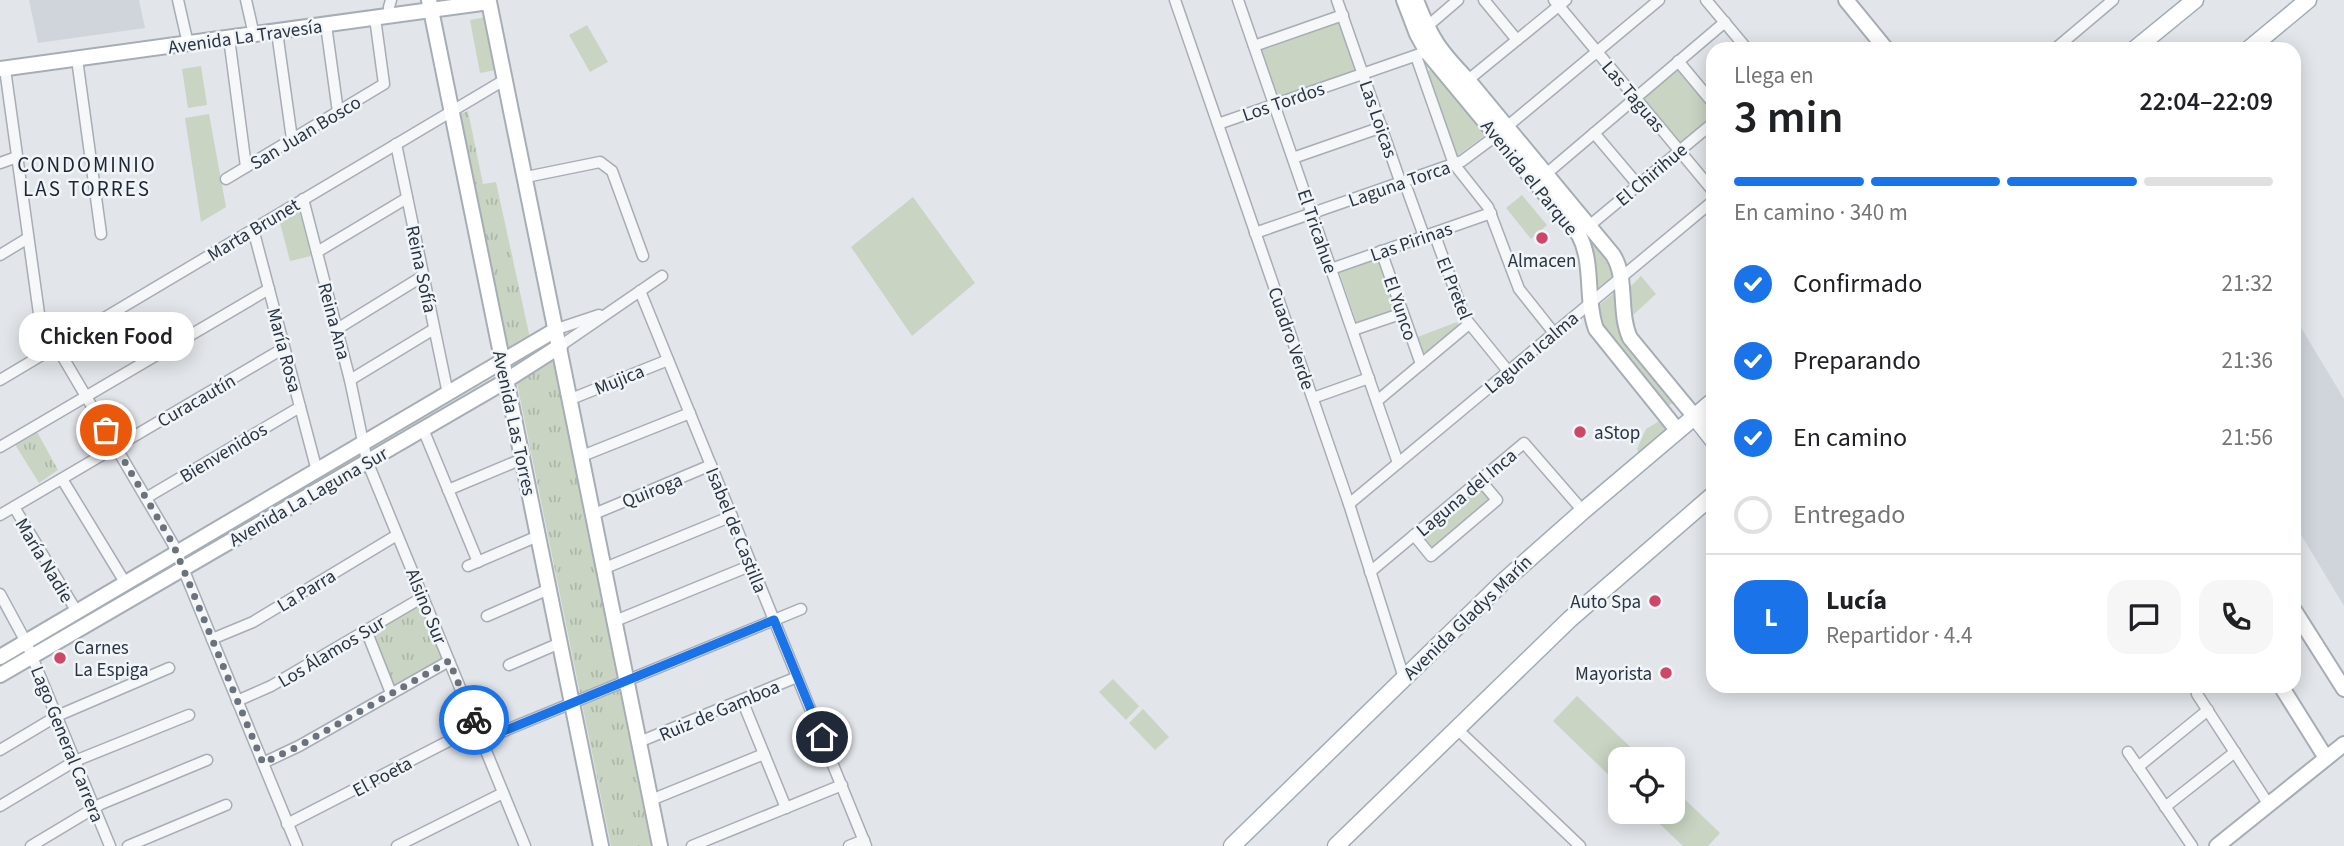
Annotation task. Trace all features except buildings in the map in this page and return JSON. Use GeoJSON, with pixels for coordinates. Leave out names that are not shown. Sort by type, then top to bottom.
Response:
{"type":"FeatureCollection","features":[{"type":"Feature","properties":{"kind":"main road"},"geometry":{"type":"LineString","coordinates":[[2144,42],[2195,0]]}},
{"type":"Feature","properties":{"kind":"main road"},"geometry":{"type":"LineString","coordinates":[[2257,42],[2308,0]]}},
{"type":"Feature","properties":{"kind":"main road","name":"Avenida Gladys Marín"},"geometry":{"type":"LineString","coordinates":[[1232,846],[1504,581],[1706,407]]}},
{"type":"Feature","properties":{"kind":"main road"},"geometry":{"type":"LineString","coordinates":[[1695,417],[1706,431]]}},
{"type":"Feature","properties":{"kind":"main road"},"geometry":{"type":"LineString","coordinates":[[1336,846],[1580,610],[1706,501]]}},
{"type":"Feature","properties":{"kind":"street"},"geometry":{"type":"LineString","coordinates":[[178,0],[188,44]]}},
{"type":"Feature","properties":{"kind":"street"},"geometry":{"type":"LineString","coordinates":[[246,0],[254,35]]}},
{"type":"Feature","properties":{"kind":"street"},"geometry":{"type":"LineString","coordinates":[[382,17],[391,0]]}},
{"type":"Feature","properties":{"kind":"street","name":"Cuadro Verde"},"geometry":{"type":"LineString","coordinates":[[1175,0],[1349,504],[1404,678]]}},
{"type":"Feature","properties":{"kind":"street","name":"El Tricahue"},"geometry":{"type":"LineString","coordinates":[[1238,0],[1398,463]]}},
{"type":"Feature","properties":{"kind":"street","name":"Las Loicas"},"geometry":{"type":"LineString","coordinates":[[1338,0],[1402,182],[1429,235]]}},
{"type":"Feature","properties":{"kind":"street","name":"Avenida el Parque"},"geometry":{"type":"LineString","coordinates":[[1404,0],[1421,31],[1468,80],[1581,238],[1594,322],[1603,340],[1678,431]]}},
{"type":"Feature","properties":{"kind":"street","name":"Avenida el Parque"},"geometry":{"type":"LineString","coordinates":[[1416,0],[1422,54],[1546,174],[1616,259],[1625,323],[1630,338],[1695,417]]}},
{"type":"Feature","properties":{"kind":"street"},"geometry":{"type":"LineString","coordinates":[[1421,31],[1458,0]]}},
{"type":"Feature","properties":{"kind":"street"},"geometry":{"type":"LineString","coordinates":[[1484,0],[1517,40]]}},
{"type":"Feature","properties":{"kind":"street","name":"Laguna Torca"},"geometry":{"type":"LineString","coordinates":[[1255,233],[1454,164],[1502,131],[1659,0]]}},
{"type":"Feature","properties":{"kind":"street"},"geometry":{"type":"LineString","coordinates":[[1706,0],[1741,42]]}},
{"type":"Feature","properties":{"kind":"street"},"geometry":{"type":"LineString","coordinates":[[1846,0],[1880,42]]}},
{"type":"Feature","properties":{"kind":"street"},"geometry":{"type":"LineString","coordinates":[[2063,42],[2113,0]]}},
{"type":"Feature","properties":{"kind":"street"},"geometry":{"type":"LineString","coordinates":[[489,1],[605,568],[621,618],[627,681],[660,846]]}},
{"type":"Feature","properties":{"kind":"street","name":"Avenida La Travesía"},"geometry":{"type":"LineString","coordinates":[[2,69],[382,17],[430,5],[489,1]]}},
{"type":"Feature","properties":{"kind":"street"},"geometry":{"type":"LineString","coordinates":[[1468,80],[1560,2]]}},
{"type":"Feature","properties":{"kind":"street","name":"Las Taguas"},"geometry":{"type":"LineString","coordinates":[[1560,2],[1706,183]]}},
{"type":"Feature","properties":{"kind":"street","name":"Avenida Las Torres"},"geometry":{"type":"LineString","coordinates":[[430,5],[601,846]]}},
{"type":"Feature","properties":{"kind":"street"},"geometry":{"type":"LineString","coordinates":[[1254,46],[1343,15]]}},
{"type":"Feature","properties":{"kind":"street","name":"San Juan Bosco"},"geometry":{"type":"LineString","coordinates":[[226,179],[384,84],[382,17]]}},
{"type":"Feature","properties":{"kind":"street"},"geometry":{"type":"LineString","coordinates":[[1546,174],[1725,22]]}},
{"type":"Feature","properties":{"kind":"street"},"geometry":{"type":"LineString","coordinates":[[326,25],[338,112]]}},
{"type":"Feature","properties":{"kind":"street"},"geometry":{"type":"LineString","coordinates":[[277,32],[292,139]]}},
{"type":"Feature","properties":{"kind":"street"},"geometry":{"type":"LineString","coordinates":[[229,38],[246,167]]}},
{"type":"Feature","properties":{"kind":"street"},"geometry":{"type":"LineString","coordinates":[[1422,54],[1454,164],[1491,213],[1516,283],[1554,333]]}},
{"type":"Feature","properties":{"kind":"street","name":"Los Tordos"},"geometry":{"type":"LineString","coordinates":[[1218,124],[1422,54]]}},
{"type":"Feature","properties":{"kind":"street"},"geometry":{"type":"LineString","coordinates":[[78,59],[101,234]]}},
{"type":"Feature","properties":{"kind":"street"},"geometry":{"type":"LineString","coordinates":[[1678,61],[1706,95]]}},
{"type":"Feature","properties":{"kind":"street"},"geometry":{"type":"LineString","coordinates":[[2,69],[39,323],[86,397],[177,553],[297,846]]}},
{"type":"Feature","properties":{"kind":"street","name":"Marta Brunet"},"geometry":{"type":"LineString","coordinates":[[0,380],[506,79]]}},
{"type":"Feature","properties":{"kind":"street"},"geometry":{"type":"LineString","coordinates":[[1293,158],[1382,127]]}},
{"type":"Feature","properties":{"kind":"street","name":"El Chirihue"},"geometry":{"type":"LineString","coordinates":[[1589,226],[1706,129]]}},
{"type":"Feature","properties":{"kind":"street"},"geometry":{"type":"LineString","coordinates":[[1594,133],[1638,185]]}},
{"type":"Feature","properties":{"kind":"street","name":"Reina Sofía"},"geometry":{"type":"LineString","coordinates":[[396,144],[448,394]]}},
{"type":"Feature","properties":{"kind":"street"},"geometry":{"type":"LineString","coordinates":[[0,163],[17,158]]}},
{"type":"Feature","properties":{"kind":"street"},"geometry":{"type":"LineString","coordinates":[[526,177],[600,162],[607,165],[612,171],[643,256]]}},
{"type":"Feature","properties":{"kind":"street"},"geometry":{"type":"LineString","coordinates":[[317,252],[407,198]]}},
{"type":"Feature","properties":{"kind":"street","name":"Reina Ana"},"geometry":{"type":"LineString","coordinates":[[303,199],[350,380],[363,444]]}},
{"type":"Feature","properties":{"kind":"street","name":"Laguna Icalma"},"geometry":{"type":"LineString","coordinates":[[1349,504],[1706,207]]}},
{"type":"Feature","properties":{"kind":"street","name":"Las Pirinas"},"geometry":{"type":"LineString","coordinates":[[1331,269],[1491,213]]}},
{"type":"Feature","properties":{"kind":"street","name":"María Rosa"},"geometry":{"type":"LineString","coordinates":[[253,229],[317,471]]}},
{"type":"Feature","properties":{"kind":"street","name":"El Pretel"},"geometry":{"type":"LineString","coordinates":[[1429,235],[1462,313],[1508,372]]}},
{"type":"Feature","properties":{"kind":"street"},"geometry":{"type":"LineString","coordinates":[[0,255],[28,238]]}},
{"type":"Feature","properties":{"kind":"street","name":"El Yunco"},"geometry":{"type":"LineString","coordinates":[[1381,251],[1420,365]]}},
{"type":"Feature","properties":{"kind":"street"},"geometry":{"type":"LineString","coordinates":[[337,329],[423,276]]}},
{"type":"Feature","properties":{"kind":"street","name":"Avenida La Laguna Sur"},"geometry":{"type":"LineString","coordinates":[[0,674],[184,570],[506,380],[662,276]]}},
{"type":"Feature","properties":{"kind":"street"},"geometry":{"type":"LineString","coordinates":[[0,447],[269,289]]}},
{"type":"Feature","properties":{"kind":"street","name":"Isabel de Castilla"},"geometry":{"type":"LineString","coordinates":[[640,291],[865,843]]}},
{"type":"Feature","properties":{"kind":"street","name":"Avenida La Laguna Sur"},"geometry":{"type":"LineString","coordinates":[[0,657],[557,329],[612,310]]}},
{"type":"Feature","properties":{"kind":"street"},"geometry":{"type":"LineString","coordinates":[[1353,330],[1403,313]]}},
{"type":"Feature","properties":{"kind":"street"},"geometry":{"type":"LineString","coordinates":[[1377,401],[1469,324]]}},
{"type":"Feature","properties":{"kind":"street"},"geometry":{"type":"LineString","coordinates":[[350,380],[434,329]]}},
{"type":"Feature","properties":{"kind":"street","name":"Curacautín"},"geometry":{"type":"LineString","coordinates":[[0,515],[284,348]]}},
{"type":"Feature","properties":{"kind":"street","name":"Mujica"},"geometry":{"type":"LineString","coordinates":[[571,399],[668,360]]}},
{"type":"Feature","properties":{"kind":"street"},"geometry":{"type":"LineString","coordinates":[[1313,398],[1369,378]]}},
{"type":"Feature","properties":{"kind":"street","name":"Bienvenidos"},"geometry":{"type":"LineString","coordinates":[[146,498],[300,407]]}},
{"type":"Feature","properties":{"kind":"street"},"geometry":{"type":"LineString","coordinates":[[582,456],[690,413]]}},
{"type":"Feature","properties":{"kind":"street"},"geometry":{"type":"LineString","coordinates":[[423,429],[448,490],[473,564],[538,536]]}},
{"type":"Feature","properties":{"kind":"street","name":"Laguna del Inca"},"geometry":{"type":"LineString","coordinates":[[1370,572],[1524,443],[1583,511]]}},
{"type":"Feature","properties":{"kind":"street","name":"Alsino Sur"},"geometry":{"type":"LineString","coordinates":[[363,444],[367,461],[525,846]]}},
{"type":"Feature","properties":{"kind":"street"},"geometry":{"type":"LineString","coordinates":[[448,490],[522,459]]}},
{"type":"Feature","properties":{"kind":"street","name":"Quiroga"},"geometry":{"type":"LineString","coordinates":[[594,514],[711,465]]}},
{"type":"Feature","properties":{"kind":"street"},"geometry":{"type":"LineString","coordinates":[[62,479],[126,584]]}},
{"type":"Feature","properties":{"kind":"street"},"geometry":{"type":"LineString","coordinates":[[1414,536],[1431,556],[1497,500],[1480,481]]}},
{"type":"Feature","properties":{"kind":"street","name":"María Nadie"},"geometry":{"type":"LineString","coordinates":[[14,507],[77,612]]}},
{"type":"Feature","properties":{"kind":"street"},"geometry":{"type":"LineString","coordinates":[[605,568],[732,516]]}},
{"type":"Feature","properties":{"kind":"street","name":"La Parra"},"geometry":{"type":"LineString","coordinates":[[212,639],[253,622],[397,535]]}},
{"type":"Feature","properties":{"kind":"street"},"geometry":{"type":"LineString","coordinates":[[621,618],[752,565]]}},
{"type":"Feature","properties":{"kind":"street"},"geometry":{"type":"LineString","coordinates":[[487,616],[549,589]]}},
{"type":"Feature","properties":{"kind":"street","name":"Lago General Carrera"},"geometry":{"type":"LineString","coordinates":[[0,594],[26,642],[110,846]]}},
{"type":"Feature","properties":{"kind":"street","name":"Los Álamos Sur"},"geometry":{"type":"LineString","coordinates":[[237,701],[271,686],[423,597]]}},
{"type":"Feature","properties":{"kind":"street"},"geometry":{"type":"LineString","coordinates":[[482,740],[801,609]]}},
{"type":"Feature","properties":{"kind":"street"},"geometry":{"type":"LineString","coordinates":[[2301,621],[2344,689]]}},
{"type":"Feature","properties":{"kind":"street"},"geometry":{"type":"LineString","coordinates":[[366,630],[391,693]]}},
{"type":"Feature","properties":{"kind":"street"},"geometry":{"type":"LineString","coordinates":[[509,665],[560,643]]}},
{"type":"Feature","properties":{"kind":"street"},"geometry":{"type":"LineString","coordinates":[[263,763],[449,661]]}},
{"type":"Feature","properties":{"kind":"street"},"geometry":{"type":"LineString","coordinates":[[0,750],[57,716],[169,668]]}},
{"type":"Feature","properties":{"kind":"street","name":"Ruiz de Gamboa"},"geometry":{"type":"LineString","coordinates":[[639,743],[797,677]]}},
{"type":"Feature","properties":{"kind":"street"},"geometry":{"type":"LineString","coordinates":[[2285,693],[2326,758]]}},
{"type":"Feature","properties":{"kind":"street"},"geometry":{"type":"LineString","coordinates":[[2197,694],[2269,805]]}},
{"type":"Feature","properties":{"kind":"street"},"geometry":{"type":"LineString","coordinates":[[742,700],[786,808]]}},
{"type":"Feature","properties":{"kind":"street"},"geometry":{"type":"LineString","coordinates":[[2138,767],[2208,710]]}},
{"type":"Feature","properties":{"kind":"street"},"geometry":{"type":"LineString","coordinates":[[0,806],[75,761],[189,715]]}},
{"type":"Feature","properties":{"kind":"street","name":"El Poeta"},"geometry":{"type":"LineString","coordinates":[[288,824],[476,727]]}},
{"type":"Feature","properties":{"kind":"street"},"geometry":{"type":"LineString","coordinates":[[1456,728],[1580,846]]}},
{"type":"Feature","properties":{"kind":"street"},"geometry":{"type":"LineString","coordinates":[[2221,845],[2344,744]]}},
{"type":"Feature","properties":{"kind":"street"},"geometry":{"type":"LineString","coordinates":[[2128,752],[2192,846]]}},
{"type":"Feature","properties":{"kind":"street"},"geometry":{"type":"LineString","coordinates":[[2165,807],[2235,752]]}},
{"type":"Feature","properties":{"kind":"street"},"geometry":{"type":"LineString","coordinates":[[651,800],[764,754]]}},
{"type":"Feature","properties":{"kind":"street"},"geometry":{"type":"LineString","coordinates":[[32,846],[94,808],[207,760]]}},
{"type":"Feature","properties":{"kind":"street"},"geometry":{"type":"LineString","coordinates":[[692,846],[842,785]]}},
{"type":"Feature","properties":{"kind":"street"},"geometry":{"type":"LineString","coordinates":[[397,846],[503,793]]}},
{"type":"Feature","properties":{"kind":"street"},"geometry":{"type":"LineString","coordinates":[[128,846],[226,805]]}},
{"type":"Feature","properties":{"kind":"street"},"geometry":{"type":"LineString","coordinates":[[849,846],[865,843]]}},
{"type":"Feature","properties":{"kind":"shaded area"},"geometry":{"type":"Polygon","coordinates":[[[29,0],[139,0],[145,28],[38,43],[29,0]]]}},
{"type":"Feature","properties":{"kind":"shaded area"},"geometry":{"type":"Polygon","coordinates":[[[2301,328],[2344,399],[2344,606],[2301,535],[2301,328]]]}},
{"type":"Feature","properties":{"kind":"green space"},"geometry":{"type":"Polygon","coordinates":[[[486,17],[496,70],[480,73],[470,20],[486,17]]]}},
{"type":"Feature","properties":{"kind":"green space"},"geometry":{"type":"Polygon","coordinates":[[[1339,23],[1356,72],[1277,99],[1260,50],[1339,23]]]}},
{"type":"Feature","properties":{"kind":"green space"},"geometry":{"type":"Polygon","coordinates":[[[587,25],[608,62],[590,72],[569,35],[587,25]]]}},
{"type":"Feature","properties":{"kind":"green space"},"geometry":{"type":"Polygon","coordinates":[[[201,66],[207,105],[188,108],[182,69],[201,66]]]}},
{"type":"Feature","properties":{"kind":"green space"},"geometry":{"type":"Polygon","coordinates":[[[1677,68],[1706,101],[1706,123],[1681,143],[1644,98],[1677,68]]]}},
{"type":"Feature","properties":{"kind":"green space"},"geometry":{"type":"Polygon","coordinates":[[[1431,69],[1483,130],[1484,136],[1457,156],[1427,72],[1431,69]]]}},
{"type":"Feature","properties":{"kind":"green space"},"geometry":{"type":"Polygon","coordinates":[[[468,111],[483,184],[496,182],[530,338],[507,351],[458,115],[468,111]]]}},
{"type":"Feature","properties":{"kind":"green space"},"geometry":{"type":"Polygon","coordinates":[[[209,114],[226,207],[201,222],[185,118],[209,114]]]}},
{"type":"Feature","properties":{"kind":"green space"},"geometry":{"type":"Polygon","coordinates":[[[1522,195],[1547,225],[1531,239],[1506,208],[1522,195]]]}},
{"type":"Feature","properties":{"kind":"green space"},"geometry":{"type":"Polygon","coordinates":[[[913,197],[975,283],[912,336],[851,247],[913,197]]]}},
{"type":"Feature","properties":{"kind":"green space"},"geometry":{"type":"Polygon","coordinates":[[[299,209],[311,256],[290,261],[280,223],[299,209]]]}},
{"type":"Feature","properties":{"kind":"green space"},"geometry":{"type":"Polygon","coordinates":[[[1588,233],[1604,254],[1613,278],[1595,294],[1585,237],[1588,233]]]}},
{"type":"Feature","properties":{"kind":"green space"},"geometry":{"type":"Polygon","coordinates":[[[1379,257],[1397,311],[1357,324],[1339,271],[1379,257]]]}},
{"type":"Feature","properties":{"kind":"green space"},"geometry":{"type":"Polygon","coordinates":[[[1641,276],[1656,294],[1633,315],[1629,288],[1641,276]]]}},
{"type":"Feature","properties":{"kind":"green space"},"geometry":{"type":"Polygon","coordinates":[[[1614,293],[1618,297],[1620,326],[1673,397],[1668,406],[1662,406],[1599,326],[1597,307],[1614,293]]]}},
{"type":"Feature","properties":{"kind":"green space"},"geometry":{"type":"Polygon","coordinates":[[[1457,322],[1459,326],[1426,353],[1421,351],[1415,338],[1457,322]]]}},
{"type":"Feature","properties":{"kind":"green space"},"geometry":{"type":"Polygon","coordinates":[[[552,361],[558,364],[651,846],[611,846],[517,383],[552,361]]]}},
{"type":"Feature","properties":{"kind":"green space"},"geometry":{"type":"Polygon","coordinates":[[[1661,420],[1670,431],[1641,456],[1637,449],[1646,429],[1661,420]]]}},
{"type":"Feature","properties":{"kind":"green space"},"geometry":{"type":"Polygon","coordinates":[[[36,430],[58,470],[39,483],[14,443],[36,430]]]}},
{"type":"Feature","properties":{"kind":"green space"},"geometry":{"type":"Polygon","coordinates":[[[1480,487],[1491,500],[1432,550],[1421,537],[1480,487]]]}},
{"type":"Feature","properties":{"kind":"green space"},"geometry":{"type":"Polygon","coordinates":[[[419,605],[444,660],[392,688],[371,634],[419,605]]]}},
{"type":"Feature","properties":{"kind":"green space"},"geometry":{"type":"Polygon","coordinates":[[[1113,679],[1139,706],[1126,720],[1099,692],[1113,679]]]}},
{"type":"Feature","properties":{"kind":"green space"},"geometry":{"type":"Polygon","coordinates":[[[1577,696],[1630,747],[1608,747],[1608,774],[1553,721],[1577,696]]]}},
{"type":"Feature","properties":{"kind":"green space"},"geometry":{"type":"Polygon","coordinates":[[[1143,709],[1169,737],[1155,750],[1129,723],[1143,709]]]}},
{"type":"Feature","properties":{"kind":"green space"},"geometry":{"type":"Polygon","coordinates":[[[1685,799],[1720,833],[1708,846],[1683,846],[1660,824],[1685,824],[1685,799]]]}},
{"type":"Feature","properties":{"kind":"way so far"},"geometry":{"type":"LineString","coordinates":[[106,430],[173,544],[263,763],[299,746],[449,661],[474,720]]}},
{"type":"Feature","properties":{"kind":"place","name":"Almacen"},"geometry":{"type":"Point","coordinates":[1542,238]}},
{"type":"Feature","properties":{"kind":"place","name":"Chicken Food"},"geometry":{"type":"Point","coordinates":[106,430]}},
{"type":"Feature","properties":{"kind":"place","name":"aStop"},"geometry":{"type":"Point","coordinates":[1580,432]}},
{"type":"Feature","properties":{"kind":"place","name":"Auto Spa"},"geometry":{"type":"Point","coordinates":[1655,601]}},
{"type":"Feature","properties":{"kind":"place","name":"Carnes La Espiga"},"geometry":{"type":"Point","coordinates":[60,658]}},
{"type":"Feature","properties":{"kind":"place","name":"Mayorista"},"geometry":{"type":"Point","coordinates":[1666,673]}},
{"type":"Feature","properties":{"kind":"district","name":"CONDOMINIO LAS TORRES"},"geometry":{"type":"Point","coordinates":[87,177]}},
{"type":"Feature","properties":{"kind":"route"},"geometry":{"type":"LineString","coordinates":[[474,720],[482,740],[774,620],[822,737]]}}]}
